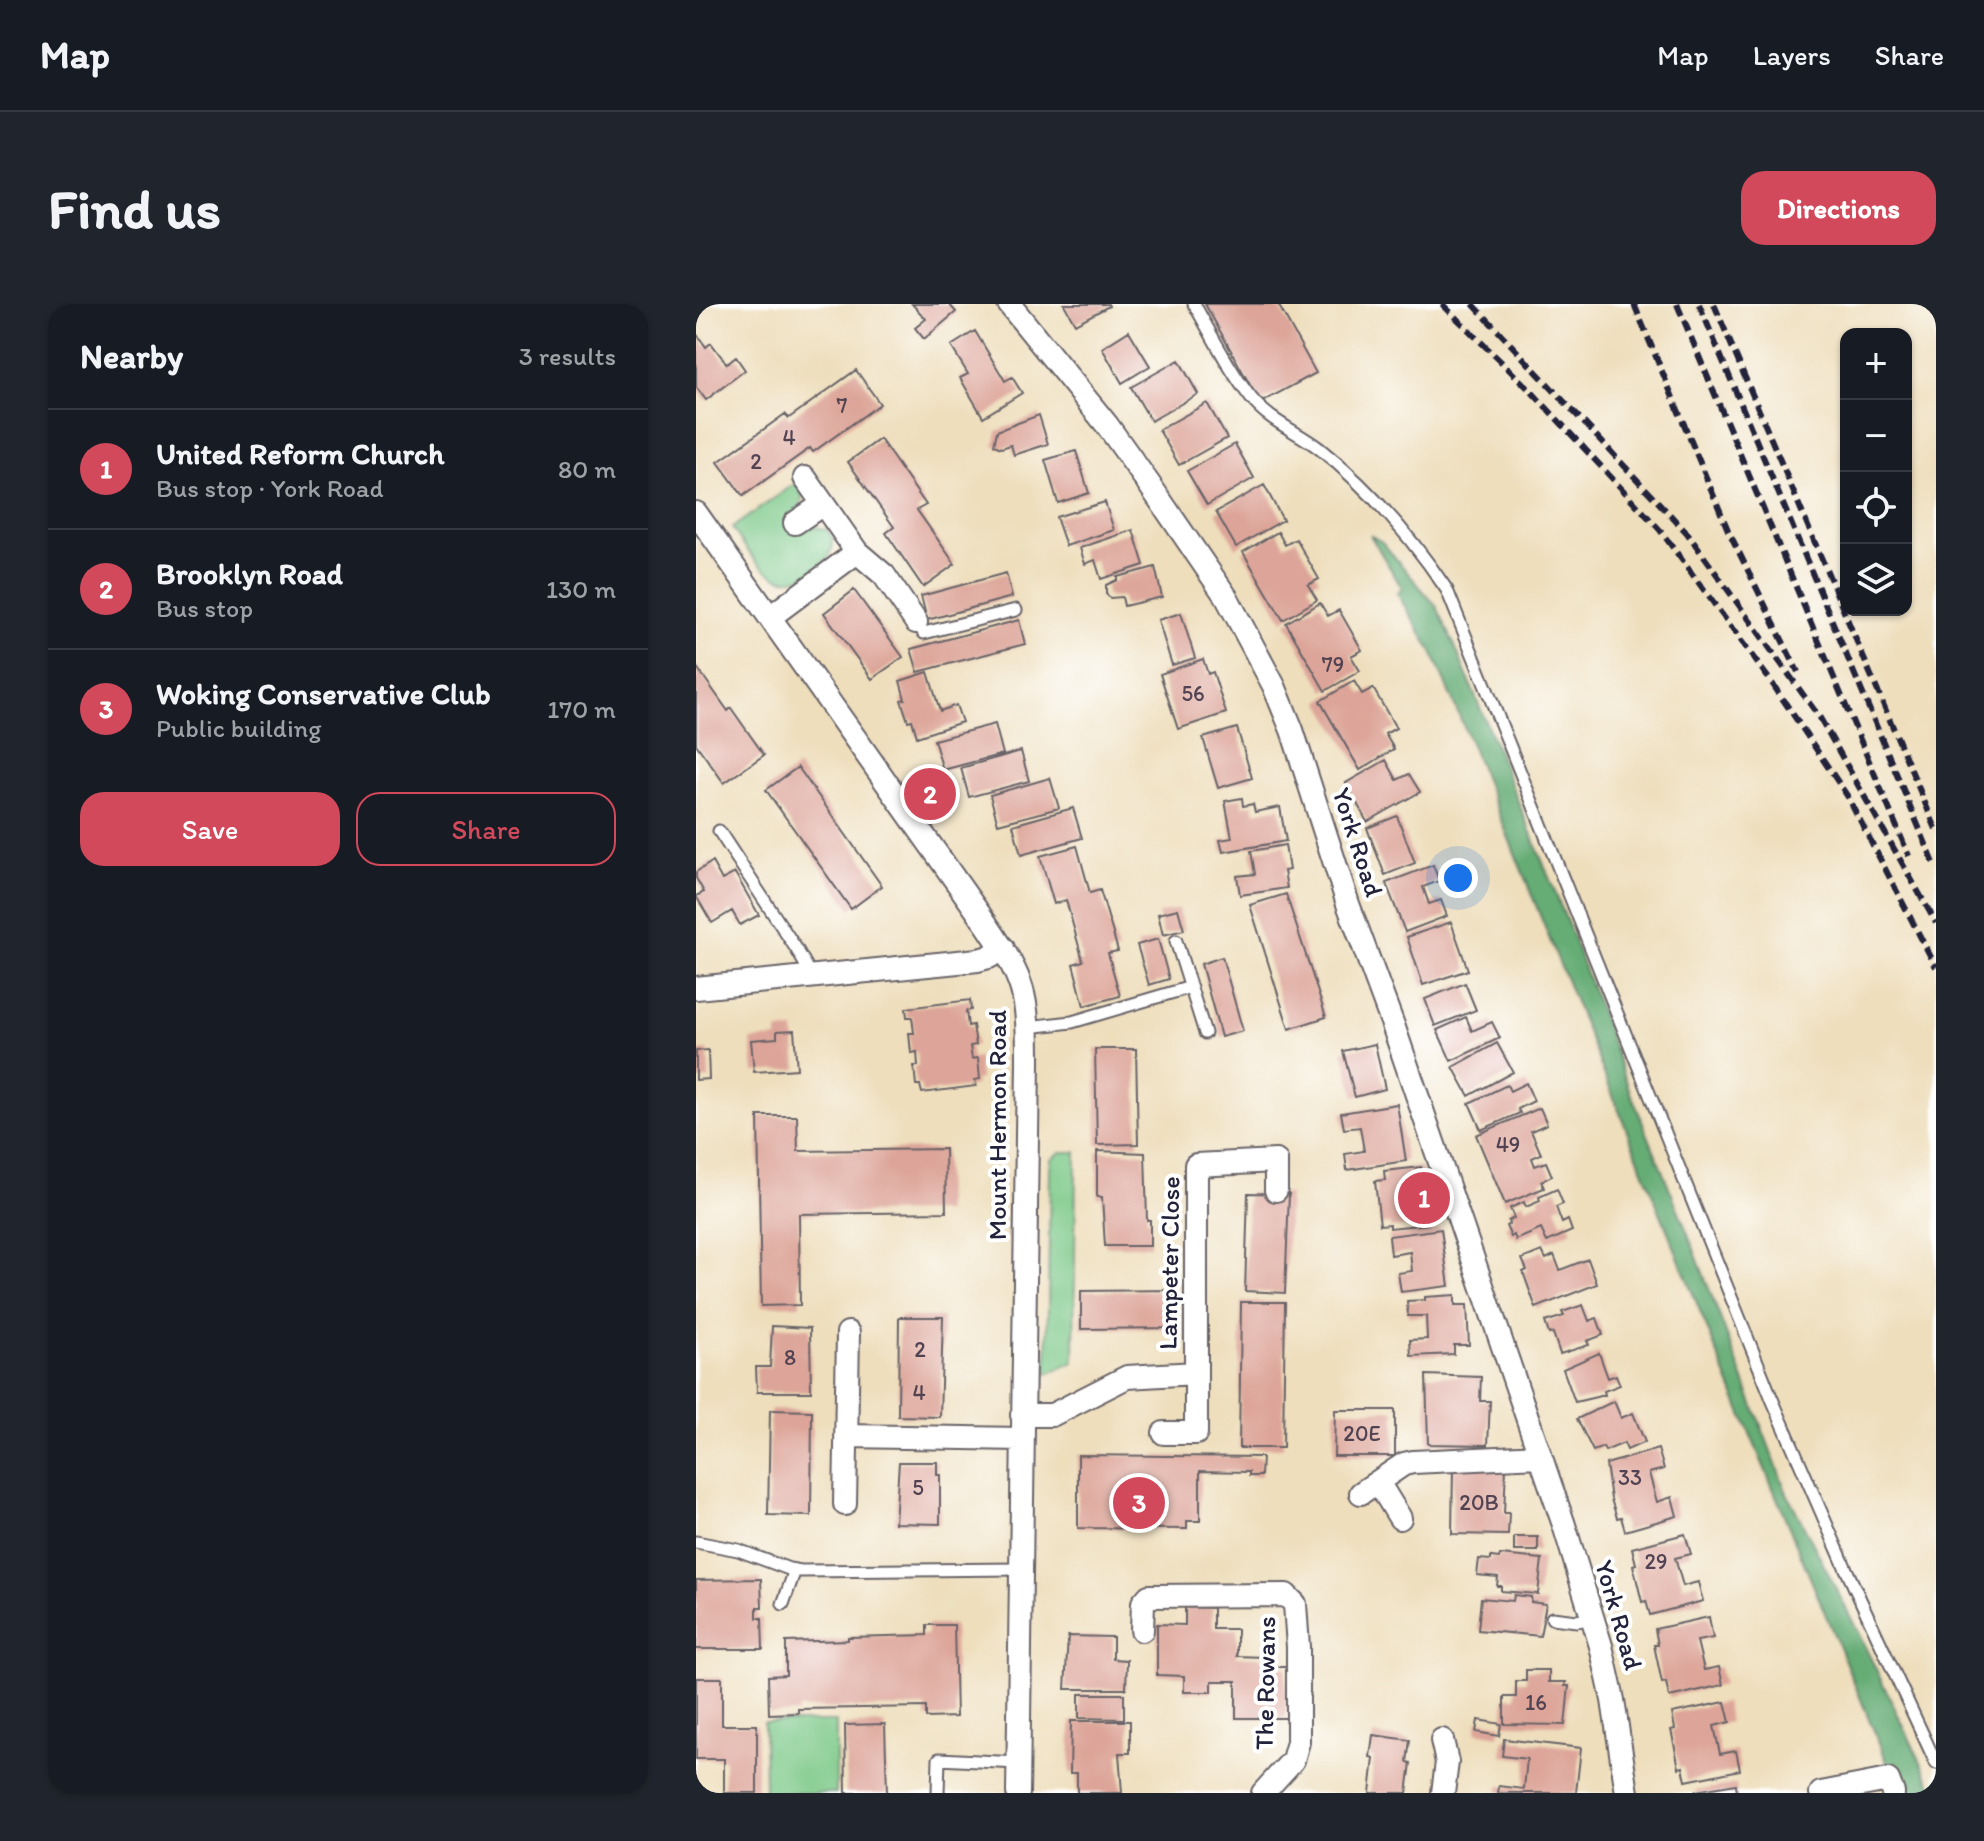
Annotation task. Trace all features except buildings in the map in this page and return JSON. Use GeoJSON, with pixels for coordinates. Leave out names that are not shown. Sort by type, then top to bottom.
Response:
{"type":"FeatureCollection","features":[{"type":"Feature","properties":{"kind":"street","name":"York Road"},"geometry":{"type":"LineString","coordinates":[[1009,304],[1107,425],[1149,484],[1227,598],[1274,686],[1292,730],[1348,904],[1393,1025],[1593,1618],[1613,1700],[1627,1793]]}},
{"type":"Feature","properties":{"kind":"street"},"geometry":{"type":"LineString","coordinates":[[805,478],[857,552],[884,575],[916,622]]}},
{"type":"Feature","properties":{"kind":"street"},"geometry":{"type":"LineString","coordinates":[[795,523],[823,504]]}},
{"type":"Feature","properties":{"kind":"street","name":"Mount Hermon Road"},"geometry":{"type":"LineString","coordinates":[[696,513],[1003,948],[1016,968],[1024,991],[1028,1027],[1018,1793]]}},
{"type":"Feature","properties":{"kind":"street"},"geometry":{"type":"LineString","coordinates":[[770,617],[857,552]]}},
{"type":"Feature","properties":{"kind":"street"},"geometry":{"type":"LineString","coordinates":[[696,988],[978,960],[1003,948]]}},
{"type":"Feature","properties":{"kind":"street","name":"Lampeter Close"},"geometry":{"type":"LineString","coordinates":[[1164,1433],[1196,1433],[1196,1165],[1276,1161],[1276,1190]]}},
{"type":"Feature","properties":{"kind":"street"},"geometry":{"type":"LineString","coordinates":[[845,1504],[848,1333]]}},
{"type":"Feature","properties":{"kind":"street","name":"Lampeter Close"},"geometry":{"type":"LineString","coordinates":[[1022,1415],[1052,1415],[1127,1377],[1196,1373]]}},
{"type":"Feature","properties":{"kind":"street"},"geometry":{"type":"LineString","coordinates":[[847,1436],[1022,1439]]}},
{"type":"Feature","properties":{"kind":"street"},"geometry":{"type":"LineString","coordinates":[[1400,1518],[1370,1487],[1404,1464],[1539,1456]]}},
{"type":"Feature","properties":{"kind":"street","name":"The Rowans"},"geometry":{"type":"LineString","coordinates":[[1142,1630],[1143,1603],[1149,1596],[1286,1595],[1295,1604],[1298,1742],[1293,1760],[1263,1793]]}},
{"type":"Feature","properties":{"kind":"street"},"geometry":{"type":"LineString","coordinates":[[1442,1740],[1447,1762],[1443,1793]]}},
{"type":"Feature","properties":{"kind":"street"},"geometry":{"type":"LineString","coordinates":[[1821,1793],[1888,1780],[1893,1793]]}},
{"type":"Feature","properties":{"kind":"lane"},"geometry":{"type":"LineString","coordinates":[[1194,304],[1251,399],[1266,413],[1319,448],[1365,488],[1422,553],[1447,590],[1772,1399],[1852,1583],[1936,1763]]}},
{"type":"Feature","properties":{"kind":"lane"},"geometry":{"type":"LineString","coordinates":[[916,622],[924,633],[1016,610]]}},
{"type":"Feature","properties":{"kind":"lane"},"geometry":{"type":"LineString","coordinates":[[719,831],[812,976]]}},
{"type":"Feature","properties":{"kind":"lane"},"geometry":{"type":"LineString","coordinates":[[1176,941],[1205,1033]]}},
{"type":"Feature","properties":{"kind":"lane"},"geometry":{"type":"LineString","coordinates":[[1028,1027],[1072,1022],[1191,987]]}},
{"type":"Feature","properties":{"kind":"lane"},"geometry":{"type":"LineString","coordinates":[[696,1542],[738,1550],[795,1570],[1020,1569]]}},
{"type":"Feature","properties":{"kind":"lane"},"geometry":{"type":"LineString","coordinates":[[783,1604],[795,1570]]}},
{"type":"Feature","properties":{"kind":"lane"},"geometry":{"type":"LineString","coordinates":[[1552,1618],[1577,1621],[1593,1618]]}},
{"type":"Feature","properties":{"kind":"lane"},"geometry":{"type":"LineString","coordinates":[[938,1793],[939,1759],[1018,1763]]}},
{"type":"Feature","properties":{"kind":"green space"},"geometry":{"type":"Polygon","coordinates":[[[796,483],[803,498],[799,508],[809,526],[826,529],[832,538],[832,548],[821,566],[811,572],[801,577],[780,578],[753,557],[732,528],[796,483]]]}},
{"type":"Feature","properties":{"kind":"green space"},"geometry":{"type":"Polygon","coordinates":[[[1370,535],[1382,542],[1437,607],[1454,644],[1566,919],[1786,1491],[1936,1793],[1900,1793],[1734,1395],[1463,725],[1431,650],[1397,593],[1402,588],[1370,535]]]}},
{"type":"Feature","properties":{"kind":"green space"},"geometry":{"type":"Polygon","coordinates":[[[1061,1152],[1076,1152],[1074,1362],[1047,1374],[1050,1169],[1051,1159],[1061,1152]]]}},
{"type":"Feature","properties":{"kind":"green space"},"geometry":{"type":"Polygon","coordinates":[[[764,1722],[836,1722],[836,1793],[765,1793],[764,1722]]]}},
{"type":"Feature","properties":{"kind":"railway"},"geometry":{"type":"LineString","coordinates":[[1442,304],[1531,391],[1660,530],[1772,683],[1848,797],[1936,967]]}},
{"type":"Feature","properties":{"kind":"railway"},"geometry":{"type":"LineString","coordinates":[[1473,304],[1687,533],[1820,718],[1936,923]]}},
{"type":"Feature","properties":{"kind":"railway"},"geometry":{"type":"LineString","coordinates":[[1634,304],[1728,530],[1798,672]]}},
{"type":"Feature","properties":{"kind":"railway"},"geometry":{"type":"LineString","coordinates":[[1677,304],[1909,856]]}},
{"type":"Feature","properties":{"kind":"railway"},"geometry":{"type":"LineString","coordinates":[[1699,304],[1936,868]]}},
{"type":"Feature","properties":{"kind":"railway"},"geometry":{"type":"LineString","coordinates":[[1714,304],[1936,829]]}},
{"type":"Feature","properties":{"kind":"place","name":"Brooklyn Road"},"geometry":{"type":"Point","coordinates":[930,794]}},
{"type":"Feature","properties":{"kind":"place","name":"United Reform Church"},"geometry":{"type":"Point","coordinates":[1424,1198]}},
{"type":"Feature","properties":{"kind":"place","name":"Woking Conservative Club"},"geometry":{"type":"Point","coordinates":[1139,1503]}}]}
